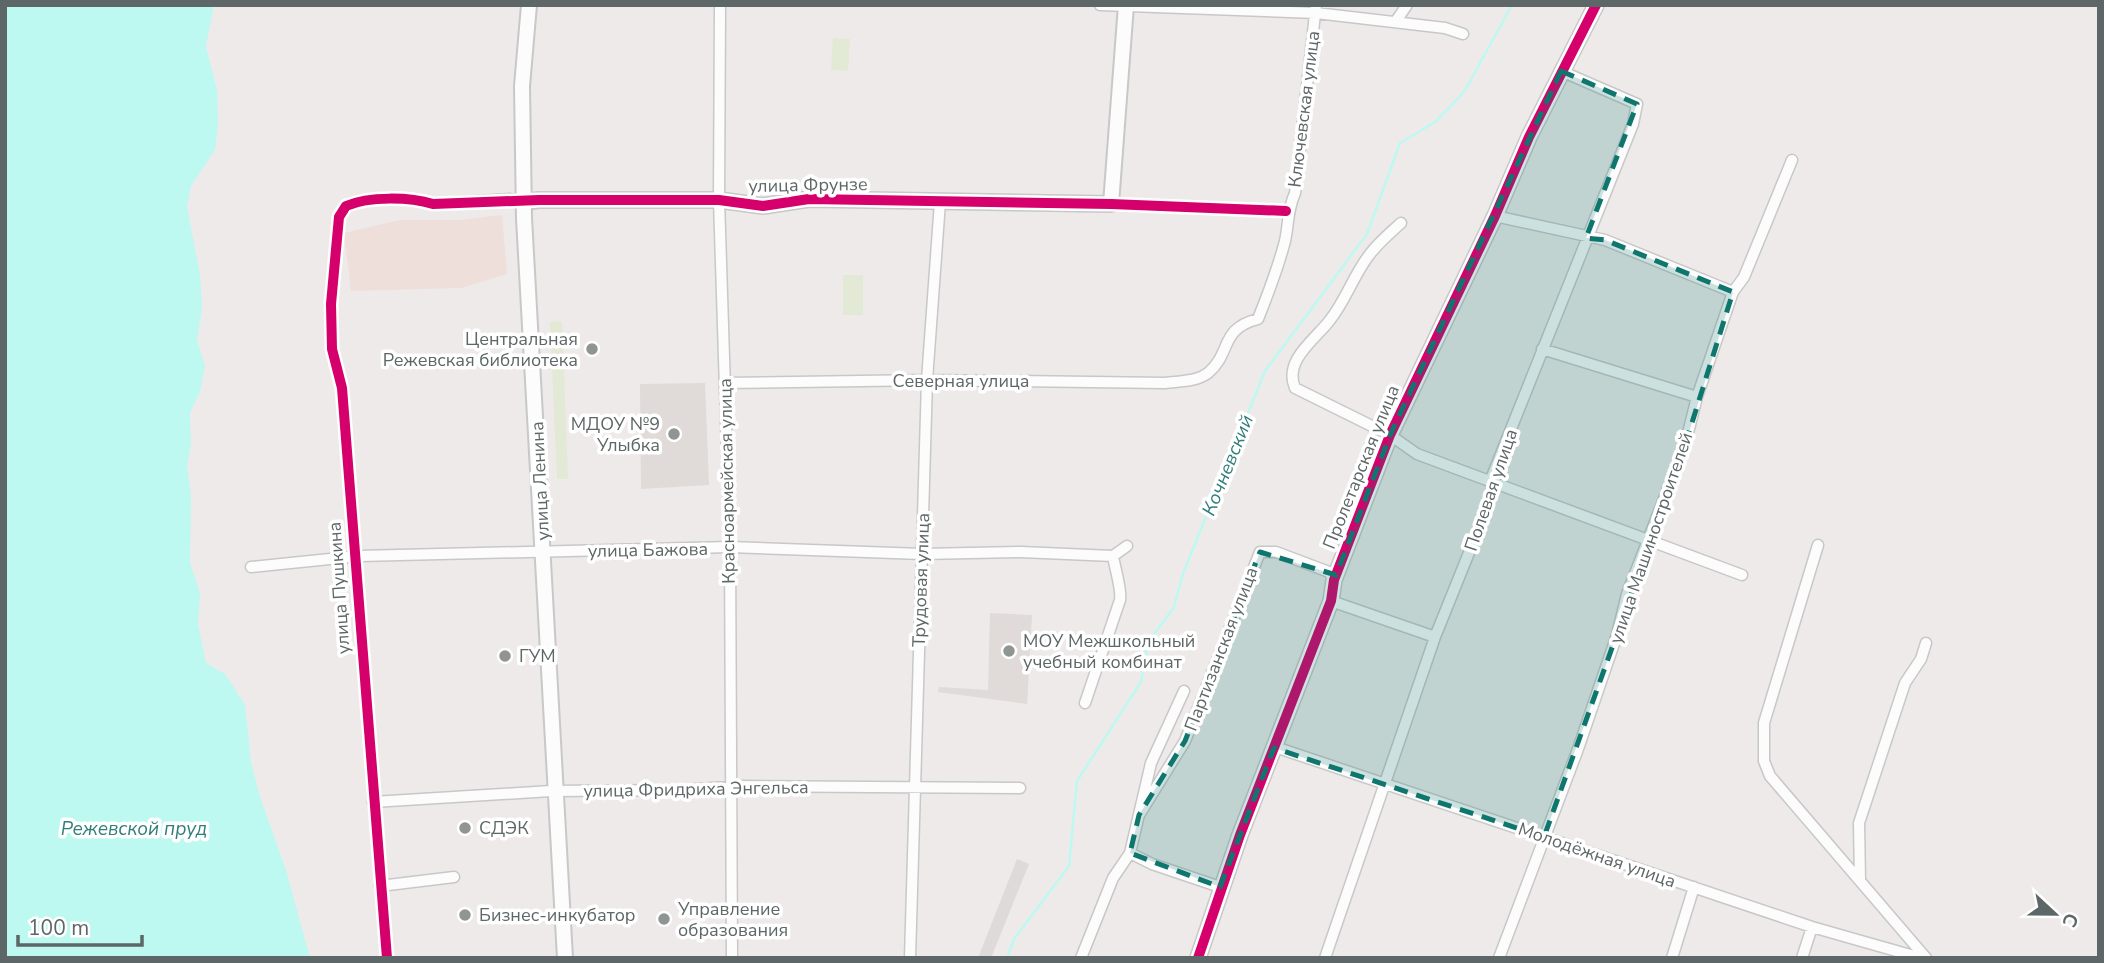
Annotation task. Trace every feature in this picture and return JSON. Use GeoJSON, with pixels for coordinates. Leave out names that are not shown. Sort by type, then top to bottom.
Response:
{"type":"FeatureCollection","features":[{"type":"Feature","properties":{"kind":"street","name":"улица Ленина"},"geometry":{"type":"LineString","coordinates":[[529,5],[522,86],[524,202],[565,958]]}},
{"type":"Feature","properties":{"kind":"street","name":"Красноармейская улица"},"geometry":{"type":"LineString","coordinates":[[720,5],[719,200],[730,547],[732,958]]}},
{"type":"Feature","properties":{"kind":"street"},"geometry":{"type":"LineString","coordinates":[[1100,5],[1316,9],[1463,34]]}},
{"type":"Feature","properties":{"kind":"street"},"geometry":{"type":"LineString","coordinates":[[1396,21],[1407,5]]}},
{"type":"Feature","properties":{"kind":"street","name":"Пролетарская улица"},"geometry":{"type":"LineString","coordinates":[[1198,958],[1220,887],[1331,601],[1334,580],[1390,435],[1561,71],[1596,5]]}},
{"type":"Feature","properties":{"kind":"street"},"geometry":{"type":"LineString","coordinates":[[1111,204],[1126,7]]}},
{"type":"Feature","properties":{"kind":"street","name":"Ключевская улица"},"geometry":{"type":"LineString","coordinates":[[1196,379],[1209,372],[1231,332],[1241,324],[1258,319],[1286,237],[1286,212],[1295,193],[1316,9]]}},
{"type":"Feature","properties":{"kind":"street","name":"Полевая улица"},"geometry":{"type":"LineString","coordinates":[[1325,958],[1433,650],[1435,637],[1493,493],[1491,479],[1633,124],[1637,104],[1561,71]]}},
{"type":"Feature","properties":{"kind":"street","name":"улица Машиностроителей"},"geometry":{"type":"LineString","coordinates":[[1499,958],[1617,635],[1627,594],[1685,445],[1697,397],[1733,292],[1744,277],[1792,160]]}},
{"type":"Feature","properties":{"kind":"street","name":"улица Фрунзе"},"geometry":{"type":"LineString","coordinates":[[339,217],[346,206],[353,203],[380,200],[422,201],[433,204],[510,199],[524,202],[719,200],[763,206],[809,199],[1111,204],[1286,212]]}},
{"type":"Feature","properties":{"kind":"street","name":"Трудовая улица"},"geometry":{"type":"LineString","coordinates":[[911,958],[913,788],[927,380],[940,202]]}},
{"type":"Feature","properties":{"kind":"street"},"geometry":{"type":"LineString","coordinates":[[1495,216],[1605,240],[1733,292]]}},
{"type":"Feature","properties":{"kind":"street","name":"улица Пушкина"},"geometry":{"type":"LineString","coordinates":[[339,217],[331,304],[332,349],[342,388],[353,556],[387,958]]}},
{"type":"Feature","properties":{"kind":"street"},"geometry":{"type":"LineString","coordinates":[[1401,223],[1370,253],[1331,320],[1304,346],[1293,369],[1291,380],[1295,388],[1390,435],[1417,454],[1491,479],[1742,575]]}},
{"type":"Feature","properties":{"kind":"street"},"geometry":{"type":"LineString","coordinates":[[1542,349],[1697,397]]}},
{"type":"Feature","properties":{"kind":"street","name":"Северная улица"},"geometry":{"type":"LineString","coordinates":[[725,383],[927,380],[1165,383],[1196,379]]}},
{"type":"Feature","properties":{"kind":"street"},"geometry":{"type":"LineString","coordinates":[[1818,545],[1764,723],[1763,761],[1770,776],[1924,958]]}},
{"type":"Feature","properties":{"kind":"street"},"geometry":{"type":"LineString","coordinates":[[1085,703],[1120,600],[1113,556],[1127,546]]}},
{"type":"Feature","properties":{"kind":"street","name":"улица Бажова"},"geometry":{"type":"LineString","coordinates":[[251,567],[353,556],[730,547],[922,554],[1021,552],[1113,556]]}},
{"type":"Feature","properties":{"kind":"street","name":"Партизанская улица"},"geometry":{"type":"LineString","coordinates":[[1139,815],[1185,741],[1261,552],[1287,556],[1329,572],[1334,580]]}},
{"type":"Feature","properties":{"kind":"street"},"geometry":{"type":"LineString","coordinates":[[1331,601],[1435,637]]}},
{"type":"Feature","properties":{"kind":"street"},"geometry":{"type":"LineString","coordinates":[[1860,882],[1859,823],[1905,683],[1921,659],[1926,642]]}},
{"type":"Feature","properties":{"kind":"street","name":"Партизанская улица"},"geometry":{"type":"LineString","coordinates":[[1082,958],[1113,878],[1130,852],[1151,763],[1184,691]]}},
{"type":"Feature","properties":{"kind":"street","name":"Молодёжная улица"},"geometry":{"type":"LineString","coordinates":[[1275,747],[1812,927],[1924,958]]}},
{"type":"Feature","properties":{"kind":"street","name":"улица Фридриха Энгельса"},"geometry":{"type":"LineString","coordinates":[[373,802],[555,792],[730,788],[1020,788]]}},
{"type":"Feature","properties":{"kind":"street"},"geometry":{"type":"LineString","coordinates":[[1130,852],[1152,864],[1220,887]]}},
{"type":"Feature","properties":{"kind":"street"},"geometry":{"type":"LineString","coordinates":[[380,886],[454,877]]}},
{"type":"Feature","properties":{"kind":"street"},"geometry":{"type":"LineString","coordinates":[[1672,958],[1693,887]]}},
{"type":"Feature","properties":{"kind":"street"},"geometry":{"type":"LineString","coordinates":[[1802,958],[1812,927]]}},
{"type":"Feature","properties":{"kind":"highlighted area"},"geometry":{"type":"Polygon","coordinates":[[[1561,71],[1637,104],[1586,238],[1605,240],[1733,292],[1685,445],[1544,837],[1274,748],[1220,887],[1130,853],[1139,815],[1185,741],[1260,552],[1336,575],[1390,435],[1561,71]]]}},
{"type":"Feature","properties":{"kind":"shaded area"},"geometry":{"type":"Polygon","coordinates":[[[502,215],[507,274],[461,288],[351,291],[344,233],[400,220],[460,220],[502,215]]]}},
{"type":"Feature","properties":{"kind":"shaded area","name":"МДОУ №9 Улыбка"},"geometry":{"type":"Polygon","coordinates":[[[705,383],[709,485],[641,489],[640,384],[705,383]]]}},
{"type":"Feature","properties":{"kind":"shaded area","name":"МОУ Межшкольный учебный комбинат"},"geometry":{"type":"Polygon","coordinates":[[[990,613],[1032,615],[1027,704],[938,692],[939,687],[988,690],[990,613]]]}},
{"type":"Feature","properties":{"kind":"shaded area"},"geometry":{"type":"Polygon","coordinates":[[[1017,859],[1029,864],[991,958],[978,958],[1017,859]]]}},
{"type":"Feature","properties":{"kind":"green space"},"geometry":{"type":"Polygon","coordinates":[[[833,38],[850,39],[848,71],[831,70],[833,38]]]}},
{"type":"Feature","properties":{"kind":"green space"},"geometry":{"type":"Polygon","coordinates":[[[843,275],[863,275],[863,315],[843,315],[843,275]]]}},
{"type":"Feature","properties":{"kind":"green space"},"geometry":{"type":"Polygon","coordinates":[[[562,321],[568,479],[557,479],[550,322],[562,321]]]}},
{"type":"Feature","properties":{"kind":"water","name":"Режевской пруд"},"geometry":{"type":"Polygon","coordinates":[[[5,5],[214,5],[206,46],[217,90],[218,127],[215,150],[191,186],[187,207],[200,275],[202,308],[197,340],[205,366],[200,392],[190,413],[191,444],[187,465],[191,496],[190,563],[200,593],[198,624],[206,663],[225,674],[245,705],[251,762],[260,797],[286,870],[310,958],[5,958],[5,5]]]}},
{"type":"Feature","properties":{"kind":"waterway","name":"Кочневский"},"geometry":{"type":"LineString","coordinates":[[1007,958],[1014,939],[1069,866],[1077,781],[1141,682],[1148,642],[1173,609],[1184,571],[1265,371],[1367,234],[1400,143],[1435,122],[1464,92],[1512,5]]}},
{"type":"Feature","properties":{"kind":"cycle path"},"geometry":{"type":"LineString","coordinates":[[1198,958],[1240,835],[1331,601],[1334,580],[1390,435],[1495,216],[1529,137],[1596,5]]}},
{"type":"Feature","properties":{"kind":"cycle path"},"geometry":{"type":"LineString","coordinates":[[387,958],[342,388],[332,349],[331,304],[339,217],[346,206],[366,200],[390,199],[433,204],[539,200],[719,200],[763,206],[809,199],[1111,204],[1286,211]]}},
{"type":"Feature","properties":{"kind":"place","name":"Центральная Режевская библиотека"},"geometry":{"type":"Point","coordinates":[592,349]}},
{"type":"Feature","properties":{"kind":"place","name":"МДОУ №9 Улыбка"},"geometry":{"type":"Point","coordinates":[674,434]}},
{"type":"Feature","properties":{"kind":"place","name":"МОУ Межшкольный учебный комбинат"},"geometry":{"type":"Point","coordinates":[1009,651]}},
{"type":"Feature","properties":{"kind":"place","name":"ГУМ"},"geometry":{"type":"Point","coordinates":[505,656]}},
{"type":"Feature","properties":{"kind":"place","name":"СДЭК"},"geometry":{"type":"Point","coordinates":[465,828]}},
{"type":"Feature","properties":{"kind":"place","name":"Бизнес-инкубатор"},"geometry":{"type":"Point","coordinates":[465,915]}},
{"type":"Feature","properties":{"kind":"place","name":"Управление образования"},"geometry":{"type":"Point","coordinates":[664,919]}}]}
